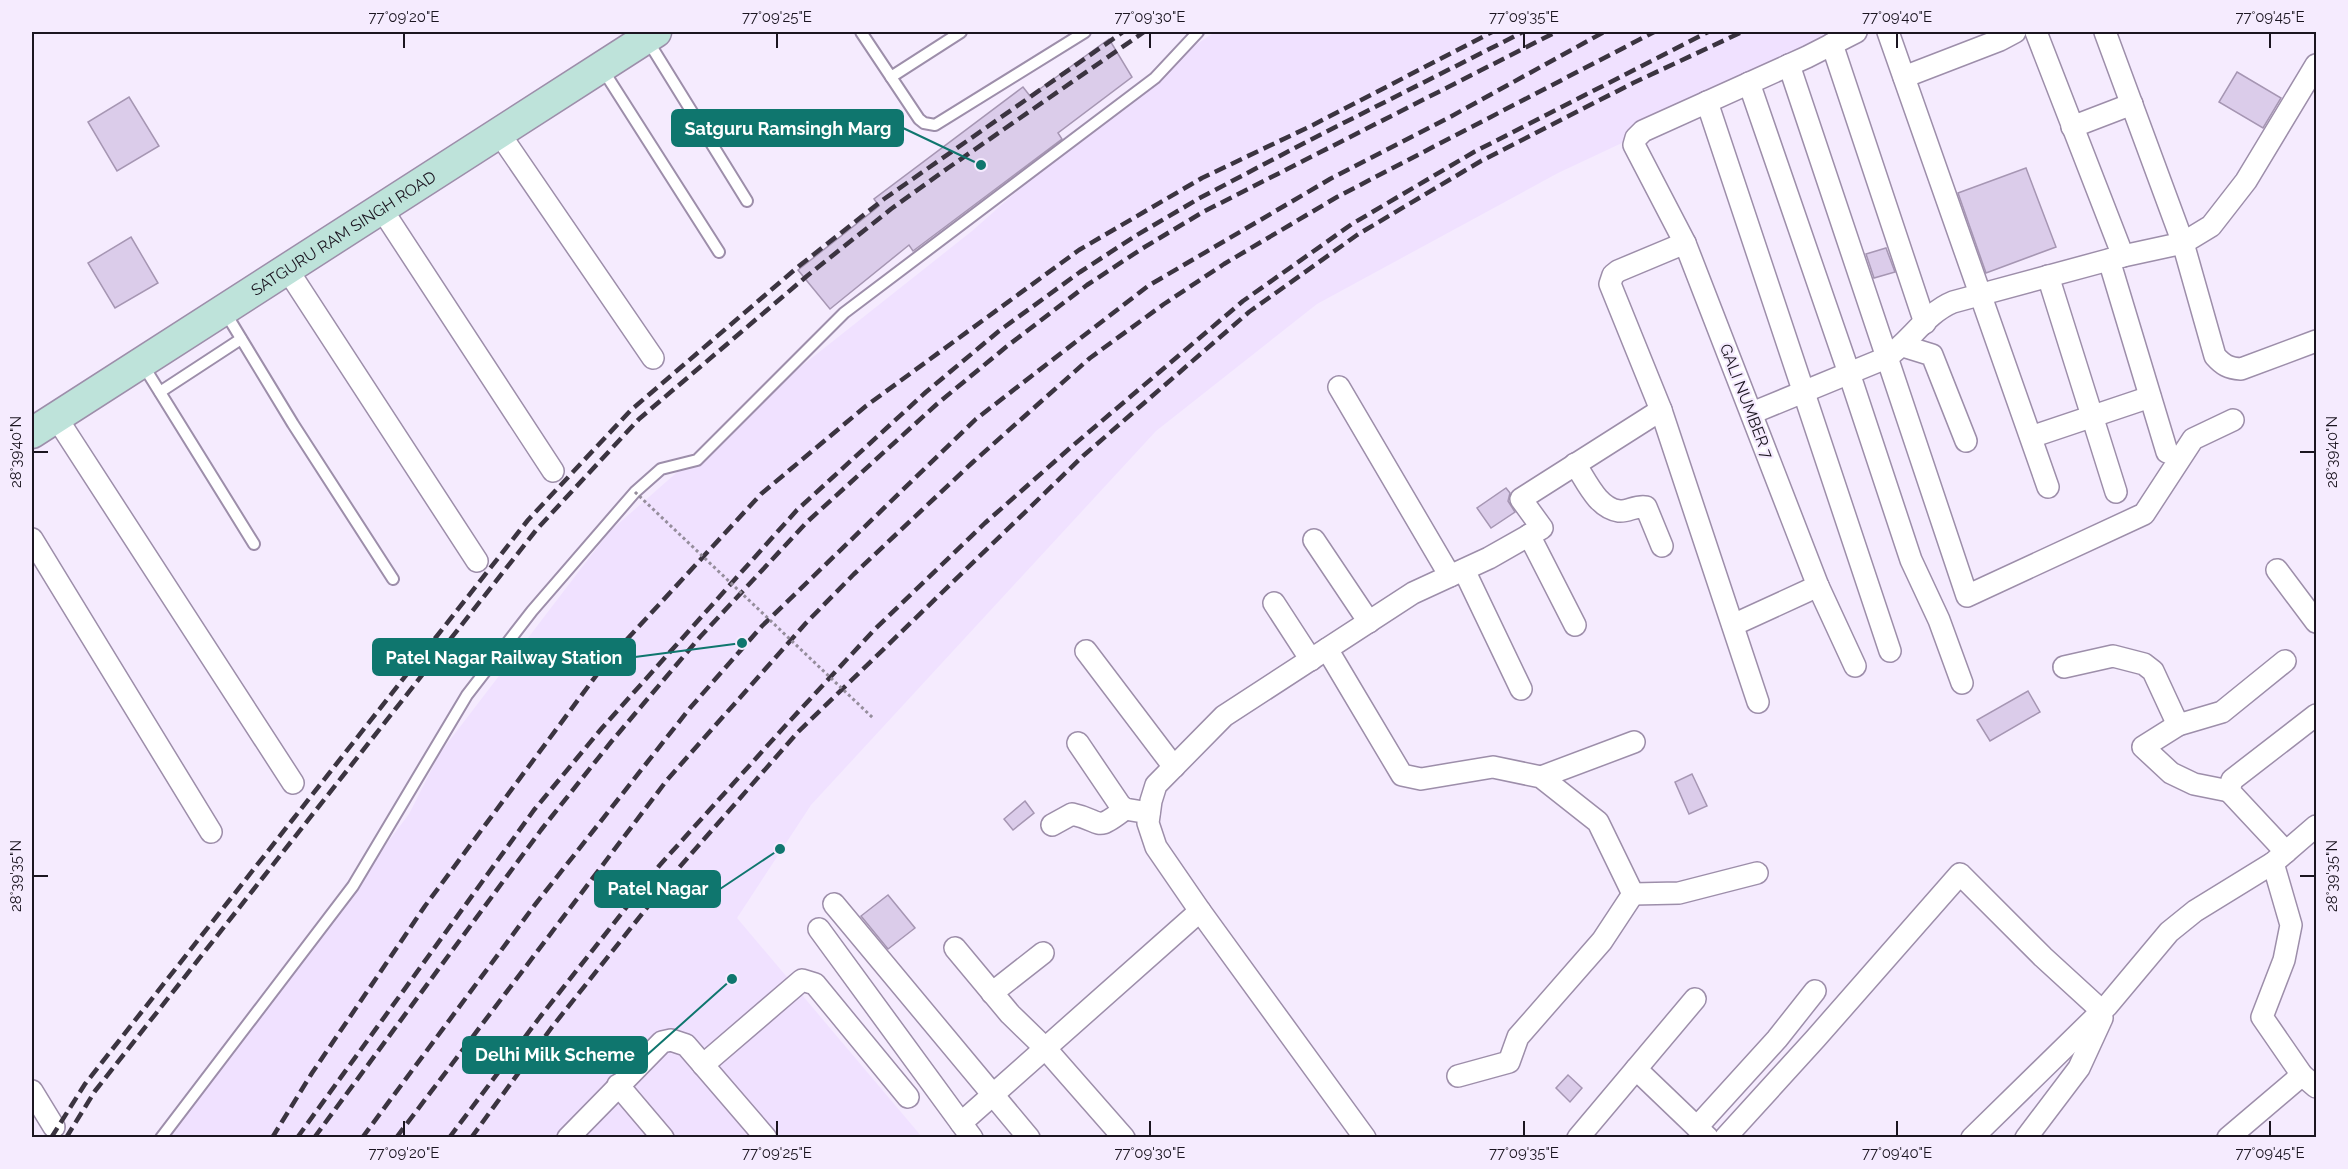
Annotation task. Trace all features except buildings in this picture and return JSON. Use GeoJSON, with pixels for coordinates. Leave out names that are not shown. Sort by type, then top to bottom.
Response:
{"type":"FeatureCollection","features":[{"type":"Feature","properties":{"kind":"street"},"geometry":{"type":"LineString","coordinates":[[1856,32],[1707,102],[1890,651]]}},
{"type":"Feature","properties":{"kind":"street"},"geometry":{"type":"LineString","coordinates":[[1888,32],[2048,487]]}},
{"type":"Feature","properties":{"kind":"street"},"geometry":{"type":"LineString","coordinates":[[1904,77],[2015,32]]}},
{"type":"Feature","properties":{"kind":"street"},"geometry":{"type":"LineString","coordinates":[[2036,32],[2072,127],[2116,258],[2150,397],[2167,452]]}},
{"type":"Feature","properties":{"kind":"street"},"geometry":{"type":"LineString","coordinates":[[2105,32],[2183,243],[2215,356],[2222,364],[2241,369],[2316,341]]}},
{"type":"Feature","properties":{"kind":"street","name":"SATGURU RAM SINGH ROAD"},"geometry":{"type":"LineString","coordinates":[[40,421],[142,362],[499,133],[601,67],[641,34]]}},
{"type":"Feature","properties":{"kind":"street","name":"SATGURU RAM SINGH ROAD"},"geometry":{"type":"LineString","coordinates":[[40,421],[641,34]]}},
{"type":"Feature","properties":{"kind":"street"},"geometry":{"type":"LineString","coordinates":[[1832,44],[1924,323]]}},
{"type":"Feature","properties":{"kind":"street"},"geometry":{"type":"LineString","coordinates":[[1789,65],[1894,352],[1967,596],[2144,514],[2193,439],[2233,420]]}},
{"type":"Feature","properties":{"kind":"street"},"geometry":{"type":"LineString","coordinates":[[1752,413],[1894,352],[1945,305],[2116,258],[2183,243],[2211,226],[2246,181],[2316,65]]}},
{"type":"Feature","properties":{"kind":"street"},"geometry":{"type":"LineString","coordinates":[[1749,83],[1911,560],[1939,620],[1962,683]]}},
{"type":"Feature","properties":{"kind":"street","name":"GALI NUMBER 7"},"geometry":{"type":"LineString","coordinates":[[1707,102],[1643,131],[1636,138],[1636,150],[1685,243],[1818,586],[1856,666]]}},
{"type":"Feature","properties":{"kind":"street"},"geometry":{"type":"LineString","coordinates":[[2072,127],[2132,104]]}},
{"type":"Feature","properties":{"kind":"street"},"geometry":{"type":"LineString","coordinates":[[499,133],[653,358]]}},
{"type":"Feature","properties":{"kind":"street"},"geometry":{"type":"LineString","coordinates":[[381,208],[553,471]]}},
{"type":"Feature","properties":{"kind":"street"},"geometry":{"type":"LineString","coordinates":[[1685,243],[1618,271],[1610,279],[1610,284],[1661,410],[1758,702]]}},
{"type":"Feature","properties":{"kind":"street"},"geometry":{"type":"LineString","coordinates":[[287,269],[477,561]]}},
{"type":"Feature","properties":{"kind":"street"},"geometry":{"type":"LineString","coordinates":[[2048,276],[2116,492]]}},
{"type":"Feature","properties":{"kind":"street"},"geometry":{"type":"LineString","coordinates":[[1894,352],[1932,355],[1966,441]]}},
{"type":"Feature","properties":{"kind":"street"},"geometry":{"type":"LineString","coordinates":[[1339,387],[1457,573],[1521,689]]}},
{"type":"Feature","properties":{"kind":"street"},"geometry":{"type":"LineString","coordinates":[[2031,437],[2150,397]]}},
{"type":"Feature","properties":{"kind":"street"},"geometry":{"type":"LineString","coordinates":[[1365,1137],[1156,847],[1148,823],[1156,785],[1224,716],[1413,593],[1457,573],[1542,528],[1521,498],[1661,410]]}},
{"type":"Feature","properties":{"kind":"street"},"geometry":{"type":"LineString","coordinates":[[40,421],[293,783]]}},
{"type":"Feature","properties":{"kind":"street"},"geometry":{"type":"LineString","coordinates":[[1575,464],[1603,506],[1620,512],[1641,506],[1646,507],[1662,546]]}},
{"type":"Feature","properties":{"kind":"street"},"geometry":{"type":"LineString","coordinates":[[1530,535],[1575,625]]}},
{"type":"Feature","properties":{"kind":"street"},"geometry":{"type":"LineString","coordinates":[[32,539],[212,832]]}},
{"type":"Feature","properties":{"kind":"street"},"geometry":{"type":"LineString","coordinates":[[1314,540],[1369,622]]}},
{"type":"Feature","properties":{"kind":"street"},"geometry":{"type":"LineString","coordinates":[[2277,570],[2316,622]]}},
{"type":"Feature","properties":{"kind":"street"},"geometry":{"type":"LineString","coordinates":[[1734,625],[1818,586]]}},
{"type":"Feature","properties":{"kind":"street"},"geometry":{"type":"LineString","coordinates":[[1274,603],[1319,654],[1402,775],[1421,779],[1493,767],[1541,777],[1598,822],[1633,894]]}},
{"type":"Feature","properties":{"kind":"street"},"geometry":{"type":"LineString","coordinates":[[1086,651],[1174,767]]}},
{"type":"Feature","properties":{"kind":"street"},"geometry":{"type":"LineString","coordinates":[[2064,667],[2113,656],[2144,664],[2153,671],[2178,725]]}},
{"type":"Feature","properties":{"kind":"street"},"geometry":{"type":"LineString","coordinates":[[2228,1137],[2309,1081],[2262,1017],[2284,960],[2291,925],[2279,857],[2229,791],[2194,784],[2171,773],[2143,747],[2178,725],[2222,712],[2285,661]]}},
{"type":"Feature","properties":{"kind":"street"},"geometry":{"type":"LineString","coordinates":[[2229,791],[2232,780],[2316,715]]}},
{"type":"Feature","properties":{"kind":"street"},"geometry":{"type":"LineString","coordinates":[[1541,777],[1634,742]]}},
{"type":"Feature","properties":{"kind":"street"},"geometry":{"type":"LineString","coordinates":[[1078,743],[1125,809],[1149,813]]}},
{"type":"Feature","properties":{"kind":"street"},"geometry":{"type":"LineString","coordinates":[[1052,825],[1071,814],[1106,824],[1125,809]]}},
{"type":"Feature","properties":{"kind":"street"},"geometry":{"type":"LineString","coordinates":[[1972,1137],[2105,1009],[2169,932],[2195,911],[2279,857],[2316,826]]}},
{"type":"Feature","properties":{"kind":"street"},"geometry":{"type":"LineString","coordinates":[[1633,894],[1679,893],[1757,873]]}},
{"type":"Feature","properties":{"kind":"street"},"geometry":{"type":"LineString","coordinates":[[1725,1137],[1816,1038],[1959,874],[2043,957],[2105,1009]]}},
{"type":"Feature","properties":{"kind":"street"},"geometry":{"type":"LineString","coordinates":[[1458,1076],[1509,1062],[1518,1037],[1602,941],[1633,894]]}},
{"type":"Feature","properties":{"kind":"street"},"geometry":{"type":"LineString","coordinates":[[834,904],[1029,1137]]}},
{"type":"Feature","properties":{"kind":"street"},"geometry":{"type":"LineString","coordinates":[[819,929],[966,1130],[993,1095],[1200,911]]}},
{"type":"Feature","properties":{"kind":"street"},"geometry":{"type":"LineString","coordinates":[[955,948],[1010,1014],[1045,1048],[1124,1137]]}},
{"type":"Feature","properties":{"kind":"street"},"geometry":{"type":"LineString","coordinates":[[992,993],[1043,953]]}},
{"type":"Feature","properties":{"kind":"street"},"geometry":{"type":"LineString","coordinates":[[703,1065],[802,980],[814,984],[908,1097]]}},
{"type":"Feature","properties":{"kind":"street"},"geometry":{"type":"LineString","coordinates":[[1636,1069],[1702,1132],[1815,991]]}},
{"type":"Feature","properties":{"kind":"street"},"geometry":{"type":"LineString","coordinates":[[1578,1137],[1695,999]]}},
{"type":"Feature","properties":{"kind":"street"},"geometry":{"type":"LineString","coordinates":[[2026,1137],[2079,1068],[2105,1009]]}},
{"type":"Feature","properties":{"kind":"street"},"geometry":{"type":"LineString","coordinates":[[568,1137],[662,1042],[671,1040],[686,1045],[766,1137]]}},
{"type":"Feature","properties":{"kind":"street"},"geometry":{"type":"LineString","coordinates":[[618,1085],[663,1137]]}},
{"type":"Feature","properties":{"kind":"street"},"geometry":{"type":"LineString","coordinates":[[32,1091],[54,1127]]}},
{"type":"Feature","properties":{"kind":"lane"},"geometry":{"type":"LineString","coordinates":[[861,32],[919,119],[924,123],[935,125],[1085,32]]}},
{"type":"Feature","properties":{"kind":"lane"},"geometry":{"type":"LineString","coordinates":[[891,77],[961,32]]}},
{"type":"Feature","properties":{"kind":"lane"},"geometry":{"type":"LineString","coordinates":[[161,1137],[353,886],[467,695],[532,611],[635,492],[661,469],[697,460],[844,313],[1155,78],[1198,32]]}},
{"type":"Feature","properties":{"kind":"lane"},"geometry":{"type":"LineString","coordinates":[[641,34],[747,201]]}},
{"type":"Feature","properties":{"kind":"lane"},"geometry":{"type":"LineString","coordinates":[[601,67],[719,252]]}},
{"type":"Feature","properties":{"kind":"lane"},"geometry":{"type":"LineString","coordinates":[[223,310],[393,579]]}},
{"type":"Feature","properties":{"kind":"lane"},"geometry":{"type":"LineString","coordinates":[[160,392],[241,339]]}},
{"type":"Feature","properties":{"kind":"lane"},"geometry":{"type":"LineString","coordinates":[[142,362],[254,544]]}},
{"type":"Feature","properties":{"kind":"path"},"geometry":{"type":"LineString","coordinates":[[635,492],[873,718]]}},
{"type":"Feature","properties":{"kind":"shaded area"},"geometry":{"type":"Polygon","coordinates":[[[1215,32],[1834,32],[1673,119],[1558,173],[1317,304],[1156,431],[811,805],[737,918],[922,1137],[165,1138],[409,814],[440,753],[609,532],[765,395],[972,231],[1141,81],[1215,32]]]}},
{"type":"Feature","properties":{"kind":"railway"},"geometry":{"type":"LineString","coordinates":[[51,1138],[85,1084],[528,520],[631,410],[799,266],[884,199],[1123,32]]}},
{"type":"Feature","properties":{"kind":"railway"},"geometry":{"type":"LineString","coordinates":[[66,1138],[95,1091],[537,529],[639,419],[807,276],[891,209],[1144,32]]}},
{"type":"Feature","properties":{"kind":"railway"},"geometry":{"type":"LineString","coordinates":[[272,1138],[312,1073],[425,906],[607,661],[761,494],[866,406],[1079,250],[1202,178],[1313,125],[1492,32]]}},
{"type":"Feature","properties":{"kind":"railway"},"geometry":{"type":"LineString","coordinates":[[297,1138],[534,810],[602,728],[797,510],[926,392],[999,331],[1080,272],[1137,235],[1198,199],[1308,141],[1523,32]]}},
{"type":"Feature","properties":{"kind":"railway"},"geometry":{"type":"LineString","coordinates":[[314,1138],[541,830],[611,742],[700,637],[807,522],[937,404],[1087,285],[1143,248],[1203,212],[1556,32]]}},
{"type":"Feature","properties":{"kind":"railway"},"geometry":{"type":"LineString","coordinates":[[362,1138],[534,906],[690,708],[762,626],[976,419],[1148,286],[1330,179],[1450,117],[1604,32]]}},
{"type":"Feature","properties":{"kind":"railway"},"geometry":{"type":"LineString","coordinates":[[396,1138],[667,780],[806,623],[854,574],[973,462],[1090,358],[1224,264],[1337,197],[1654,32]]}},
{"type":"Feature","properties":{"kind":"railway"},"geometry":{"type":"LineString","coordinates":[[449,1138],[540,1017],[659,866],[875,629],[985,523],[1070,448],[1243,301],[1352,224],[1474,152],[1708,32]]}},
{"type":"Feature","properties":{"kind":"railway"},"geometry":{"type":"LineString","coordinates":[[471,1138],[552,1027],[677,870],[798,732],[1083,456],[1249,312],[1357,235],[1481,161],[1633,83],[1742,32]]}},
{"type":"Feature","properties":{"kind":"place","name":"Satguru Ramsingh Marg"},"geometry":{"type":"Point","coordinates":[981,165]}},
{"type":"Feature","properties":{"kind":"place","name":"Patel Nagar Railway Station"},"geometry":{"type":"Point","coordinates":[742,643]}},
{"type":"Feature","properties":{"kind":"place","name":"Patel Nagar"},"geometry":{"type":"Point","coordinates":[780,849]}},
{"type":"Feature","properties":{"kind":"place","name":"Delhi Milk Scheme"},"geometry":{"type":"Point","coordinates":[732,979]}}]}
